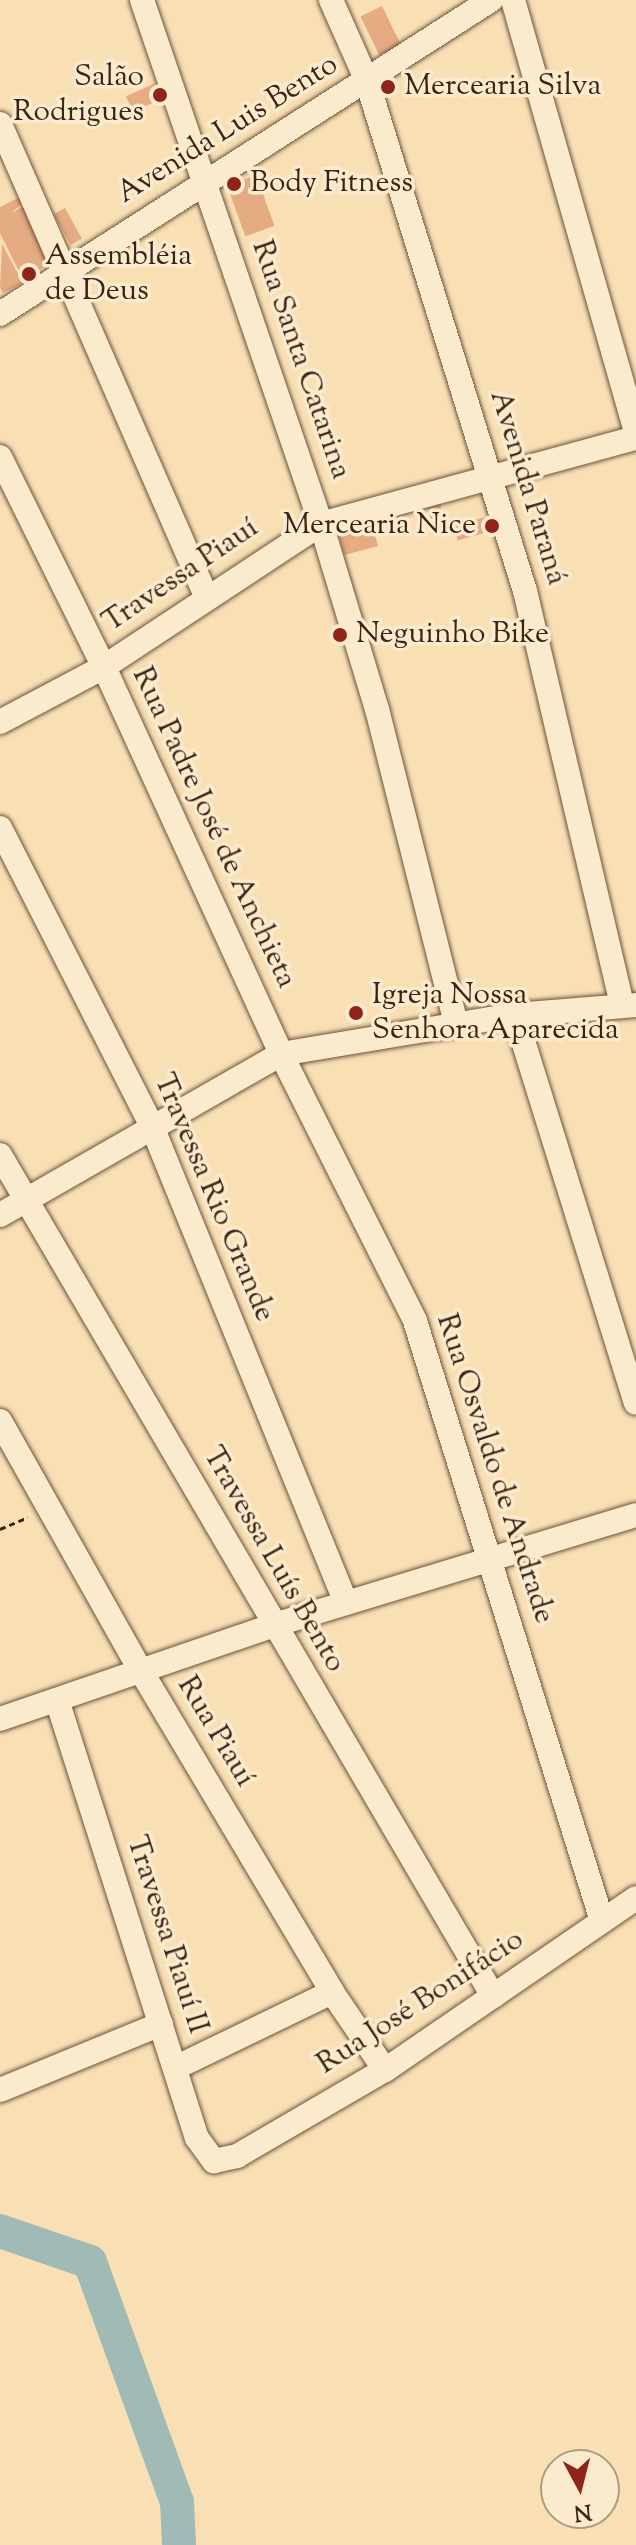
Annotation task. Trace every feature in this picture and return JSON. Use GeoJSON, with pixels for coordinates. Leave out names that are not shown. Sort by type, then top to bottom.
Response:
{"type":"FeatureCollection","features":[{"type":"Feature","properties":{"kind":"street","name":"Rua Santa Catarina"},"geometry":{"type":"LineString","coordinates":[[142,0],[321,524],[377,709],[456,1024]]}},
{"type":"Feature","properties":{"kind":"street","name":"Avenida Paraná"},"geometry":{"type":"LineString","coordinates":[[331,0],[367,81],[492,476],[525,591],[629,1005]]}},
{"type":"Feature","properties":{"kind":"street","name":"Avenida Luis Bento"},"geometry":{"type":"LineString","coordinates":[[0,314],[62,271],[491,0]]}},
{"type":"Feature","properties":{"kind":"street"},"geometry":{"type":"LineString","coordinates":[[513,0],[636,435]]}},
{"type":"Feature","properties":{"kind":"street"},"geometry":{"type":"LineString","coordinates":[[0,124],[206,596]]}},
{"type":"Feature","properties":{"kind":"street","name":"Travessa Piauí"},"geometry":{"type":"LineString","coordinates":[[0,722],[104,667],[206,596],[321,524],[636,435]]}},
{"type":"Feature","properties":{"kind":"street","name":"Rua Padre José de Anchieta"},"geometry":{"type":"LineString","coordinates":[[0,457],[104,667],[281,1054]]}},
{"type":"Feature","properties":{"kind":"street","name":"Travessa Rio Grande"},"geometry":{"type":"LineString","coordinates":[[0,828],[151,1124],[346,1603]]}},
{"type":"Feature","properties":{"kind":"street"},"geometry":{"type":"LineString","coordinates":[[0,1215],[151,1124],[281,1054],[515,1015],[629,1005]]}},
{"type":"Feature","properties":{"kind":"street"},"geometry":{"type":"LineString","coordinates":[[515,1015],[636,1403]]}},
{"type":"Feature","properties":{"kind":"street","name":"Rua Osvaldo de Andrade"},"geometry":{"type":"LineString","coordinates":[[281,1054],[415,1321],[602,1921]]}},
{"type":"Feature","properties":{"kind":"street","name":"Travessa Luís Bento"},"geometry":{"type":"LineString","coordinates":[[0,1155],[493,1996]]}},
{"type":"Feature","properties":{"kind":"street","name":"Rua Piauí"},"geometry":{"type":"LineString","coordinates":[[0,1421],[141,1671],[332,1992],[385,2070]]}},
{"type":"Feature","properties":{"kind":"street"},"geometry":{"type":"LineString","coordinates":[[3,1711],[57,1700],[274,1625],[636,1515]]}},
{"type":"Feature","properties":{"kind":"street","name":"Travessa Piauí II"},"geometry":{"type":"LineString","coordinates":[[57,1700],[202,2150],[214,2161],[237,2156]]}},
{"type":"Feature","properties":{"kind":"street","name":"Rua José Bonifácio"},"geometry":{"type":"LineString","coordinates":[[237,2156],[385,2070],[636,1898]]}},
{"type":"Feature","properties":{"kind":"street"},"geometry":{"type":"LineString","coordinates":[[175,2068],[332,1992]]}},
{"type":"Feature","properties":{"kind":"street"},"geometry":{"type":"LineString","coordinates":[[0,2090],[161,2024]]}},
{"type":"Feature","properties":{"kind":"path"},"geometry":{"type":"LineString","coordinates":[[0,1529],[50,1508]]}},
{"type":"Feature","properties":{"kind":"building"},"geometry":{"type":"Polygon","coordinates":[[[382,6],[401,45],[379,55],[360,17],[382,6]]]}},
{"type":"Feature","properties":{"kind":"building"},"geometry":{"type":"Polygon","coordinates":[[[158,82],[165,98],[133,112],[126,96],[158,82]]]}},
{"type":"Feature","properties":{"kind":"building"},"geometry":{"type":"Polygon","coordinates":[[[256,175],[274,226],[245,236],[227,186],[256,175]]]}},
{"type":"Feature","properties":{"kind":"building"},"geometry":{"type":"Polygon","coordinates":[[[20,197],[23,203],[11,213],[26,205],[50,263],[23,280],[0,233],[0,207],[20,197]]]}},
{"type":"Feature","properties":{"kind":"building"},"geometry":{"type":"Polygon","coordinates":[[[65,208],[82,239],[71,245],[54,214],[65,208]]]}},
{"type":"Feature","properties":{"kind":"building"},"geometry":{"type":"Polygon","coordinates":[[[2,244],[23,283],[3,293],[0,288],[2,244]]]}},
{"type":"Feature","properties":{"kind":"building"},"geometry":{"type":"Polygon","coordinates":[[[440,493],[442,528],[433,530],[425,496],[440,493]]]}},
{"type":"Feature","properties":{"kind":"building"},"geometry":{"type":"Polygon","coordinates":[[[492,515],[496,529],[458,540],[454,526],[492,515]]]}},
{"type":"Feature","properties":{"kind":"building"},"geometry":{"type":"Polygon","coordinates":[[[370,516],[378,546],[344,555],[336,525],[370,516]]]}},
{"type":"Feature","properties":{"kind":"waterway"},"geometry":{"type":"LineString","coordinates":[[0,2231],[90,2262],[177,2502],[179,2545]]}},
{"type":"Feature","properties":{"kind":"place","name":"Mercearia Silva"},"geometry":{"type":"Point","coordinates":[388,87]}},
{"type":"Feature","properties":{"kind":"place","name":"Salão Rodrigues"},"geometry":{"type":"Point","coordinates":[160,95]}},
{"type":"Feature","properties":{"kind":"place","name":"Body Fitness"},"geometry":{"type":"Point","coordinates":[234,184]}},
{"type":"Feature","properties":{"kind":"place","name":"Assembléia de Deus"},"geometry":{"type":"Point","coordinates":[29,274]}},
{"type":"Feature","properties":{"kind":"place","name":"Mercearia Nice"},"geometry":{"type":"Point","coordinates":[492,526]}},
{"type":"Feature","properties":{"kind":"place","name":"Neguinho Bike"},"geometry":{"type":"Point","coordinates":[340,635]}},
{"type":"Feature","properties":{"kind":"place","name":"Igreja Nossa Senhora Aparecida"},"geometry":{"type":"Point","coordinates":[356,1013]}}]}
